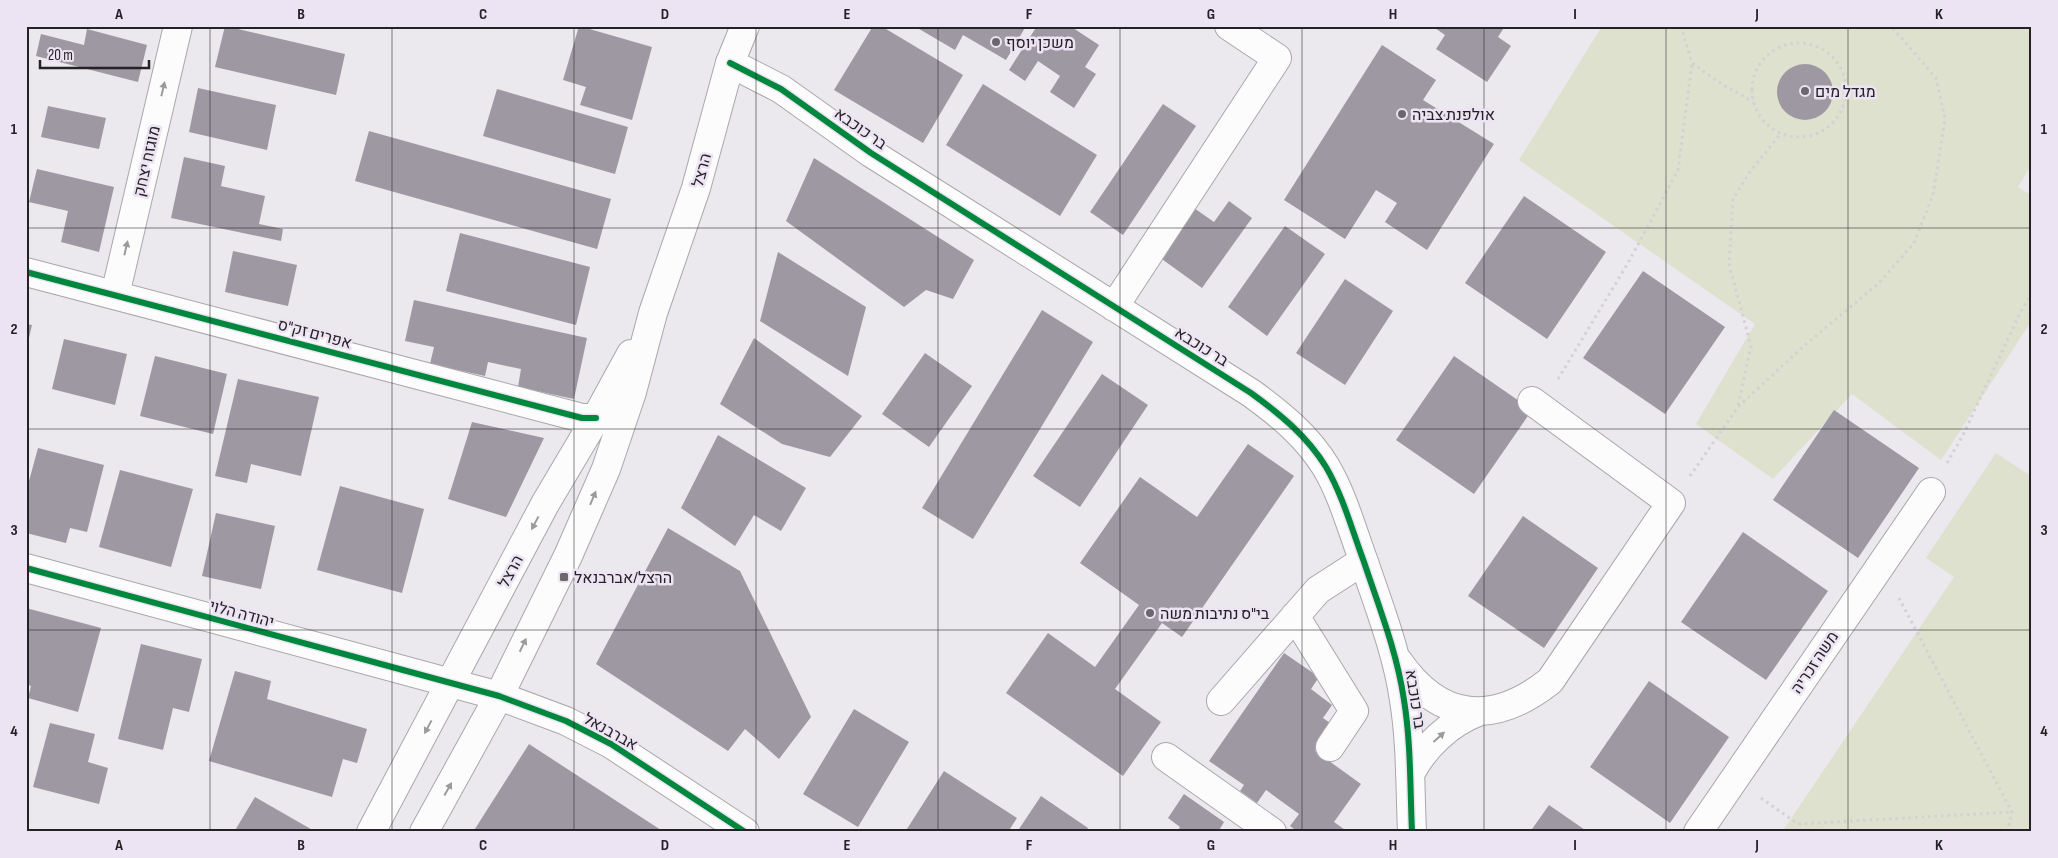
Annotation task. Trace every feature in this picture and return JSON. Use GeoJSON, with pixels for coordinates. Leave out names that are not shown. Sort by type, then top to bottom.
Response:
{"type":"FeatureCollection","features":[{"type":"Feature","properties":{"kind":"street","name":"מוגזח יצחק"},"geometry":{"type":"LineString","coordinates":[[115,295],[178,26]]}},
{"type":"Feature","properties":{"kind":"street","name":"הרצל"},"geometry":{"type":"LineString","coordinates":[[424,832],[498,696],[568,556],[606,469],[632,392],[653,313],[696,188],[730,62],[745,26]]}},
{"type":"Feature","properties":{"kind":"street"},"geometry":{"type":"LineString","coordinates":[[1114,307],[1277,58],[1229,26]]}},
{"type":"Feature","properties":{"kind":"street","name":"בר כוכבא"},"geometry":{"type":"LineString","coordinates":[[730,62],[793,96],[871,153],[1251,393],[1298,432],[1321,460],[1332,479],[1363,561],[1395,657],[1407,720],[1412,832]]}},
{"type":"Feature","properties":{"kind":"street","name":"אפרים זק\"ס"},"geometry":{"type":"LineString","coordinates":[[26,272],[582,418],[596,418]]}},
{"type":"Feature","properties":{"kind":"street","name":"הרצל"},"geometry":{"type":"LineString","coordinates":[[371,832],[545,504],[596,418],[653,313]]}},
{"type":"Feature","properties":{"kind":"street"},"geometry":{"type":"LineString","coordinates":[[1410,774],[1421,756],[1440,736],[1462,720],[1478,712],[1515,704],[1550,681],[1671,504],[1532,401]]}},
{"type":"Feature","properties":{"kind":"street","name":"משה זכריה"},"geometry":{"type":"LineString","coordinates":[[1698,832],[1931,492]]}},
{"type":"Feature","properties":{"kind":"street"},"geometry":{"type":"LineString","coordinates":[[1220,701],[1318,590],[1363,561]]}},
{"type":"Feature","properties":{"kind":"street","name":"יהודה הלוי"},"geometry":{"type":"LineString","coordinates":[[26,568],[451,684]]}},
{"type":"Feature","properties":{"kind":"street"},"geometry":{"type":"LineString","coordinates":[[1295,616],[1354,711],[1330,747]]}},
{"type":"Feature","properties":{"kind":"street"},"geometry":{"type":"LineString","coordinates":[[1395,657],[1411,678],[1432,697],[1453,707],[1478,712]]}},
{"type":"Feature","properties":{"kind":"street","name":"אברבנאל"},"geometry":{"type":"LineString","coordinates":[[451,684],[498,696],[566,722],[611,744],[744,832]]}},
{"type":"Feature","properties":{"kind":"street"},"geometry":{"type":"LineString","coordinates":[[1166,757],[1272,832]]}},
{"type":"Feature","properties":{"kind":"path"},"geometry":{"type":"LineString","coordinates":[[1532,401],[1559,378],[1628,263],[1678,170],[1692,63],[1681,26]]}},
{"type":"Feature","properties":{"kind":"path"},"geometry":{"type":"LineString","coordinates":[[1671,504],[1738,407],[1805,345],[1878,283],[1914,243],[1932,195],[1945,120],[1936,78],[1891,26]]}},
{"type":"Feature","properties":{"kind":"path"},"geometry":{"type":"LineString","coordinates":[[1790,44],[1806,44],[1822,49],[1835,59],[1846,84],[1846,101],[1839,116],[1828,128],[1813,136],[1797,137],[1780,133],[1761,117],[1754,102],[1752,86],[1756,70],[1766,56],[1790,44]]}},
{"type":"Feature","properties":{"kind":"path"},"geometry":{"type":"LineString","coordinates":[[1692,63],[1717,82],[1754,102]]}},
{"type":"Feature","properties":{"kind":"path"},"geometry":{"type":"LineString","coordinates":[[1738,407],[1751,346],[1729,264],[1733,199],[1749,173],[1780,133]]}},
{"type":"Feature","properties":{"kind":"path"},"geometry":{"type":"LineString","coordinates":[[1931,492],[1963,436],[2021,311],[2032,294]]}},
{"type":"Feature","properties":{"kind":"path"},"geometry":{"type":"LineString","coordinates":[[1881,564],[2012,812],[2006,832]]}},
{"type":"Feature","properties":{"kind":"path"},"geometry":{"type":"LineString","coordinates":[[1734,779],[1798,824],[2012,812]]}},
{"type":"Feature","properties":{"kind":"green space"},"geometry":{"type":"Polygon","coordinates":[[[1602,26],[2032,26],[2032,164],[2018,187],[2032,196],[2032,320],[1941,460],[1852,394],[1773,479],[1696,424],[1755,324],[1519,160],[1602,26]]]}},
{"type":"Feature","properties":{"kind":"green space"},"geometry":{"type":"Polygon","coordinates":[[[1996,453],[2032,477],[2032,832],[1782,832],[1954,577],[1926,558],[1996,453]]]}},
{"type":"Feature","properties":{"kind":"building"},"geometry":{"type":"Polygon","coordinates":[[[225,26],[345,54],[336,95],[215,67],[225,26]]]}},
{"type":"Feature","properties":{"kind":"building"},"geometry":{"type":"Polygon","coordinates":[[[579,26],[652,47],[632,120],[580,105],[586,87],[563,80],[579,26]]]}},
{"type":"Feature","properties":{"kind":"building"},"geometry":{"type":"Polygon","coordinates":[[[873,26],[881,26],[963,75],[923,143],[834,90],[873,26]]]}},
{"type":"Feature","properties":{"kind":"building","name":"משכן יוסף"},"geometry":{"type":"Polygon","coordinates":[[[914,26],[1026,26],[1006,60],[963,35],[955,50],[914,26]]]}},
{"type":"Feature","properties":{"kind":"building"},"geometry":{"type":"Polygon","coordinates":[[[1037,26],[1070,26],[1099,45],[1085,67],[1096,74],[1074,108],[1050,92],[1060,76],[1038,61],[1025,81],[1009,70],[1037,26]]]}},
{"type":"Feature","properties":{"kind":"building"},"geometry":{"type":"Polygon","coordinates":[[[1432,26],[1505,26],[1498,37],[1511,46],[1487,82],[1436,49],[1445,35],[1432,26]]]}},
{"type":"Feature","properties":{"kind":"building"},"geometry":{"type":"Polygon","coordinates":[[[87,29],[147,45],[138,82],[36,56],[41,34],[84,45],[87,29]]]}},
{"type":"Feature","properties":{"kind":"building"},"geometry":{"type":"Polygon","coordinates":[[[1382,45],[1436,80],[1423,100],[1494,144],[1427,250],[1385,222],[1397,203],[1376,190],[1345,239],[1284,200],[1382,45]]]}},
{"type":"Feature","properties":{"kind":"building","name":"מגדל מים"},"geometry":{"type":"Polygon","coordinates":[[[1799,64],[1811,64],[1821,68],[1829,76],[1833,92],[1829,108],[1821,116],[1811,120],[1799,120],[1789,116],[1781,108],[1777,98],[1777,86],[1781,76],[1789,68],[1799,64]]]}},
{"type":"Feature","properties":{"kind":"building"},"geometry":{"type":"Polygon","coordinates":[[[983,84],[1097,155],[1060,216],[946,145],[983,84]]]}},
{"type":"Feature","properties":{"kind":"building"},"geometry":{"type":"Polygon","coordinates":[[[198,88],[276,105],[267,150],[189,132],[198,88]]]}},
{"type":"Feature","properties":{"kind":"building"},"geometry":{"type":"Polygon","coordinates":[[[497,89],[628,127],[615,174],[483,136],[497,89]]]}},
{"type":"Feature","properties":{"kind":"building"},"geometry":{"type":"Polygon","coordinates":[[[1163,104],[1196,126],[1123,235],[1090,212],[1163,104]]]}},
{"type":"Feature","properties":{"kind":"building"},"geometry":{"type":"Polygon","coordinates":[[[48,106],[106,118],[99,149],[41,137],[48,106]]]}},
{"type":"Feature","properties":{"kind":"building"},"geometry":{"type":"Polygon","coordinates":[[[369,131],[611,199],[597,249],[355,181],[369,131]]]}},
{"type":"Feature","properties":{"kind":"building"},"geometry":{"type":"Polygon","coordinates":[[[184,157],[225,166],[221,186],[265,196],[259,224],[283,229],[281,241],[171,218],[184,157]]]}},
{"type":"Feature","properties":{"kind":"building"},"geometry":{"type":"Polygon","coordinates":[[[814,158],[974,260],[953,299],[926,290],[904,307],[786,221],[814,158]]]}},
{"type":"Feature","properties":{"kind":"building"},"geometry":{"type":"Polygon","coordinates":[[[37,169],[114,187],[99,252],[61,242],[68,211],[29,202],[37,169]]]}},
{"type":"Feature","properties":{"kind":"building"},"geometry":{"type":"Polygon","coordinates":[[[1524,196],[1606,252],[1547,339],[1465,283],[1524,196]]]}},
{"type":"Feature","properties":{"kind":"building"},"geometry":{"type":"Polygon","coordinates":[[[1229,201],[1252,218],[1202,288],[1159,257],[1194,208],[1214,222],[1229,201]]]}},
{"type":"Feature","properties":{"kind":"building"},"geometry":{"type":"Polygon","coordinates":[[[1285,226],[1325,254],[1267,336],[1228,307],[1285,226]]]}},
{"type":"Feature","properties":{"kind":"building"},"geometry":{"type":"Polygon","coordinates":[[[460,233],[590,267],[576,325],[446,291],[460,233]]]}},
{"type":"Feature","properties":{"kind":"building"},"geometry":{"type":"Polygon","coordinates":[[[233,251],[297,265],[288,306],[225,292],[233,251]]]}},
{"type":"Feature","properties":{"kind":"building"},"geometry":{"type":"Polygon","coordinates":[[[778,252],[866,307],[848,376],[760,321],[778,252]]]}},
{"type":"Feature","properties":{"kind":"building"},"geometry":{"type":"Polygon","coordinates":[[[1643,271],[1725,327],[1665,414],[1583,358],[1643,271]]]}},
{"type":"Feature","properties":{"kind":"building"},"geometry":{"type":"Polygon","coordinates":[[[1345,279],[1393,311],[1345,385],[1296,353],[1345,279]]]}},
{"type":"Feature","properties":{"kind":"building"},"geometry":{"type":"Polygon","coordinates":[[[414,300],[587,338],[574,399],[518,387],[521,369],[488,362],[485,376],[430,364],[434,347],[405,341],[414,300]]]}},
{"type":"Feature","properties":{"kind":"building"},"geometry":{"type":"Polygon","coordinates":[[[1042,310],[1093,342],[973,539],[922,508],[1042,310]]]}},
{"type":"Feature","properties":{"kind":"building"},"geometry":{"type":"Polygon","coordinates":[[[26,324],[32,325],[27,346],[26,346],[26,324]]]}},
{"type":"Feature","properties":{"kind":"building"},"geometry":{"type":"Polygon","coordinates":[[[754,338],[862,416],[830,457],[782,444],[720,404],[754,338]]]}},
{"type":"Feature","properties":{"kind":"building"},"geometry":{"type":"Polygon","coordinates":[[[64,339],[127,354],[115,405],[52,389],[64,339]]]}},
{"type":"Feature","properties":{"kind":"building"},"geometry":{"type":"Polygon","coordinates":[[[925,353],[972,386],[929,447],[882,414],[925,353]]]}},
{"type":"Feature","properties":{"kind":"building"},"geometry":{"type":"Polygon","coordinates":[[[155,356],[227,374],[213,434],[140,416],[155,356]]]}},
{"type":"Feature","properties":{"kind":"building"},"geometry":{"type":"Polygon","coordinates":[[[1454,356],[1532,410],[1474,494],[1396,440],[1454,356]]]}},
{"type":"Feature","properties":{"kind":"building"},"geometry":{"type":"Polygon","coordinates":[[[1102,374],[1148,405],[1080,507],[1033,476],[1102,374]]]}},
{"type":"Feature","properties":{"kind":"building"},"geometry":{"type":"Polygon","coordinates":[[[238,379],[319,397],[301,476],[251,464],[247,483],[215,476],[238,379]]]}},
{"type":"Feature","properties":{"kind":"building"},"geometry":{"type":"Polygon","coordinates":[[[1834,410],[1919,468],[1858,558],[1773,500],[1834,410]]]}},
{"type":"Feature","properties":{"kind":"building"},"geometry":{"type":"Polygon","coordinates":[[[472,422],[544,438],[506,517],[448,499],[472,422]]]}},
{"type":"Feature","properties":{"kind":"building"},"geometry":{"type":"Polygon","coordinates":[[[718,435],[806,488],[781,531],[754,515],[735,546],[681,508],[718,435]]]}},
{"type":"Feature","properties":{"kind":"building"},"geometry":{"type":"Polygon","coordinates":[[[1248,444],[1294,476],[1182,637],[1162,623],[1115,689],[1161,722],[1123,776],[1006,693],[1048,633],[1095,667],[1139,605],[1080,563],[1140,477],[1197,517],[1248,444]]]}},
{"type":"Feature","properties":{"kind":"building"},"geometry":{"type":"Polygon","coordinates":[[[38,448],[104,465],[87,532],[70,528],[66,543],[26,533],[26,492],[38,448]]]}},
{"type":"Feature","properties":{"kind":"building"},"geometry":{"type":"Polygon","coordinates":[[[120,470],[193,489],[171,567],[99,547],[120,470]]]}},
{"type":"Feature","properties":{"kind":"building"},"geometry":{"type":"Polygon","coordinates":[[[340,486],[424,509],[402,593],[317,570],[340,486]]]}},
{"type":"Feature","properties":{"kind":"building"},"geometry":{"type":"Polygon","coordinates":[[[216,513],[275,526],[261,589],[202,576],[216,513]]]}},
{"type":"Feature","properties":{"kind":"building"},"geometry":{"type":"Polygon","coordinates":[[[1523,516],[1598,568],[1544,648],[1468,596],[1523,516]]]}},
{"type":"Feature","properties":{"kind":"building"},"geometry":{"type":"Polygon","coordinates":[[[668,528],[740,571],[811,717],[779,759],[745,729],[728,751],[596,664],[668,528]]]}},
{"type":"Feature","properties":{"kind":"building"},"geometry":{"type":"Polygon","coordinates":[[[1743,532],[1828,591],[1766,680],[1681,622],[1743,532]]]}},
{"type":"Feature","properties":{"kind":"building"},"geometry":{"type":"Polygon","coordinates":[[[26,608],[101,628],[78,712],[28,698],[31,686],[26,684],[26,608]]]}},
{"type":"Feature","properties":{"kind":"building"},"geometry":{"type":"Polygon","coordinates":[[[141,644],[202,659],[189,712],[173,708],[163,750],[118,739],[141,644]]]}},
{"type":"Feature","properties":{"kind":"building"},"geometry":{"type":"Polygon","coordinates":[[[1284,653],[1319,677],[1311,689],[1332,705],[1323,718],[1333,725],[1315,751],[1361,784],[1334,822],[1348,832],[1298,832],[1290,826],[1299,814],[1266,790],[1257,803],[1240,791],[1244,785],[1209,761],[1284,653]]]}},
{"type":"Feature","properties":{"kind":"building"},"geometry":{"type":"Polygon","coordinates":[[[235,671],[271,681],[267,699],[367,729],[357,763],[343,759],[332,797],[209,761],[235,671]]]}},
{"type":"Feature","properties":{"kind":"building"},"geometry":{"type":"Polygon","coordinates":[[[1649,681],[1729,737],[1670,823],[1590,767],[1649,681]]]}},
{"type":"Feature","properties":{"kind":"building"},"geometry":{"type":"Polygon","coordinates":[[[854,709],[909,742],[858,827],[803,794],[854,709]]]}},
{"type":"Feature","properties":{"kind":"building"},"geometry":{"type":"Polygon","coordinates":[[[50,723],[95,734],[88,762],[108,768],[99,804],[33,787],[50,723]]]}},
{"type":"Feature","properties":{"kind":"building"},"geometry":{"type":"Polygon","coordinates":[[[529,744],[664,832],[473,832],[529,744]]]}},
{"type":"Feature","properties":{"kind":"building"},"geometry":{"type":"Polygon","coordinates":[[[944,771],[1017,818],[1008,832],[905,832],[944,771]]]}},
{"type":"Feature","properties":{"kind":"building"},"geometry":{"type":"Polygon","coordinates":[[[1184,794],[1224,822],[1218,832],[1177,832],[1180,827],[1168,818],[1184,794]]]}},
{"type":"Feature","properties":{"kind":"building"},"geometry":{"type":"Polygon","coordinates":[[[1041,796],[1088,828],[1086,832],[1017,832],[1041,796]]]}},
{"type":"Feature","properties":{"kind":"building"},"geometry":{"type":"Polygon","coordinates":[[[255,797],[316,832],[234,832],[255,797]]]}},
{"type":"Feature","properties":{"kind":"building"},"geometry":{"type":"Polygon","coordinates":[[[1549,805],[1588,832],[1530,832],[1549,805]]]}},
{"type":"Feature","properties":{"kind":"cycle path"},"geometry":{"type":"LineString","coordinates":[[730,63],[781,89],[871,153],[1251,393],[1282,417],[1310,445],[1326,467],[1342,501],[1397,665],[1408,733],[1412,832]]}},
{"type":"Feature","properties":{"kind":"cycle path"},"geometry":{"type":"LineString","coordinates":[[26,272],[582,418],[596,418]]}},
{"type":"Feature","properties":{"kind":"cycle path"},"geometry":{"type":"LineString","coordinates":[[26,568],[499,696],[566,721],[611,744],[745,832]]}},
{"type":"Feature","properties":{"kind":"place","name":"משכן יוסף"},"geometry":{"type":"Point","coordinates":[996,42]}},
{"type":"Feature","properties":{"kind":"place","name":"מגדל מים"},"geometry":{"type":"Point","coordinates":[1805,91]}},
{"type":"Feature","properties":{"kind":"place","name":"אולפנת צביה"},"geometry":{"type":"Point","coordinates":[1402,114]}},
{"type":"Feature","properties":{"kind":"place","name":"הרצל/אברבנאל"},"geometry":{"type":"Point","coordinates":[564,577]}},
{"type":"Feature","properties":{"kind":"place","name":"בי\"ס נתיבות משה"},"geometry":{"type":"Point","coordinates":[1150,613]}}]}
